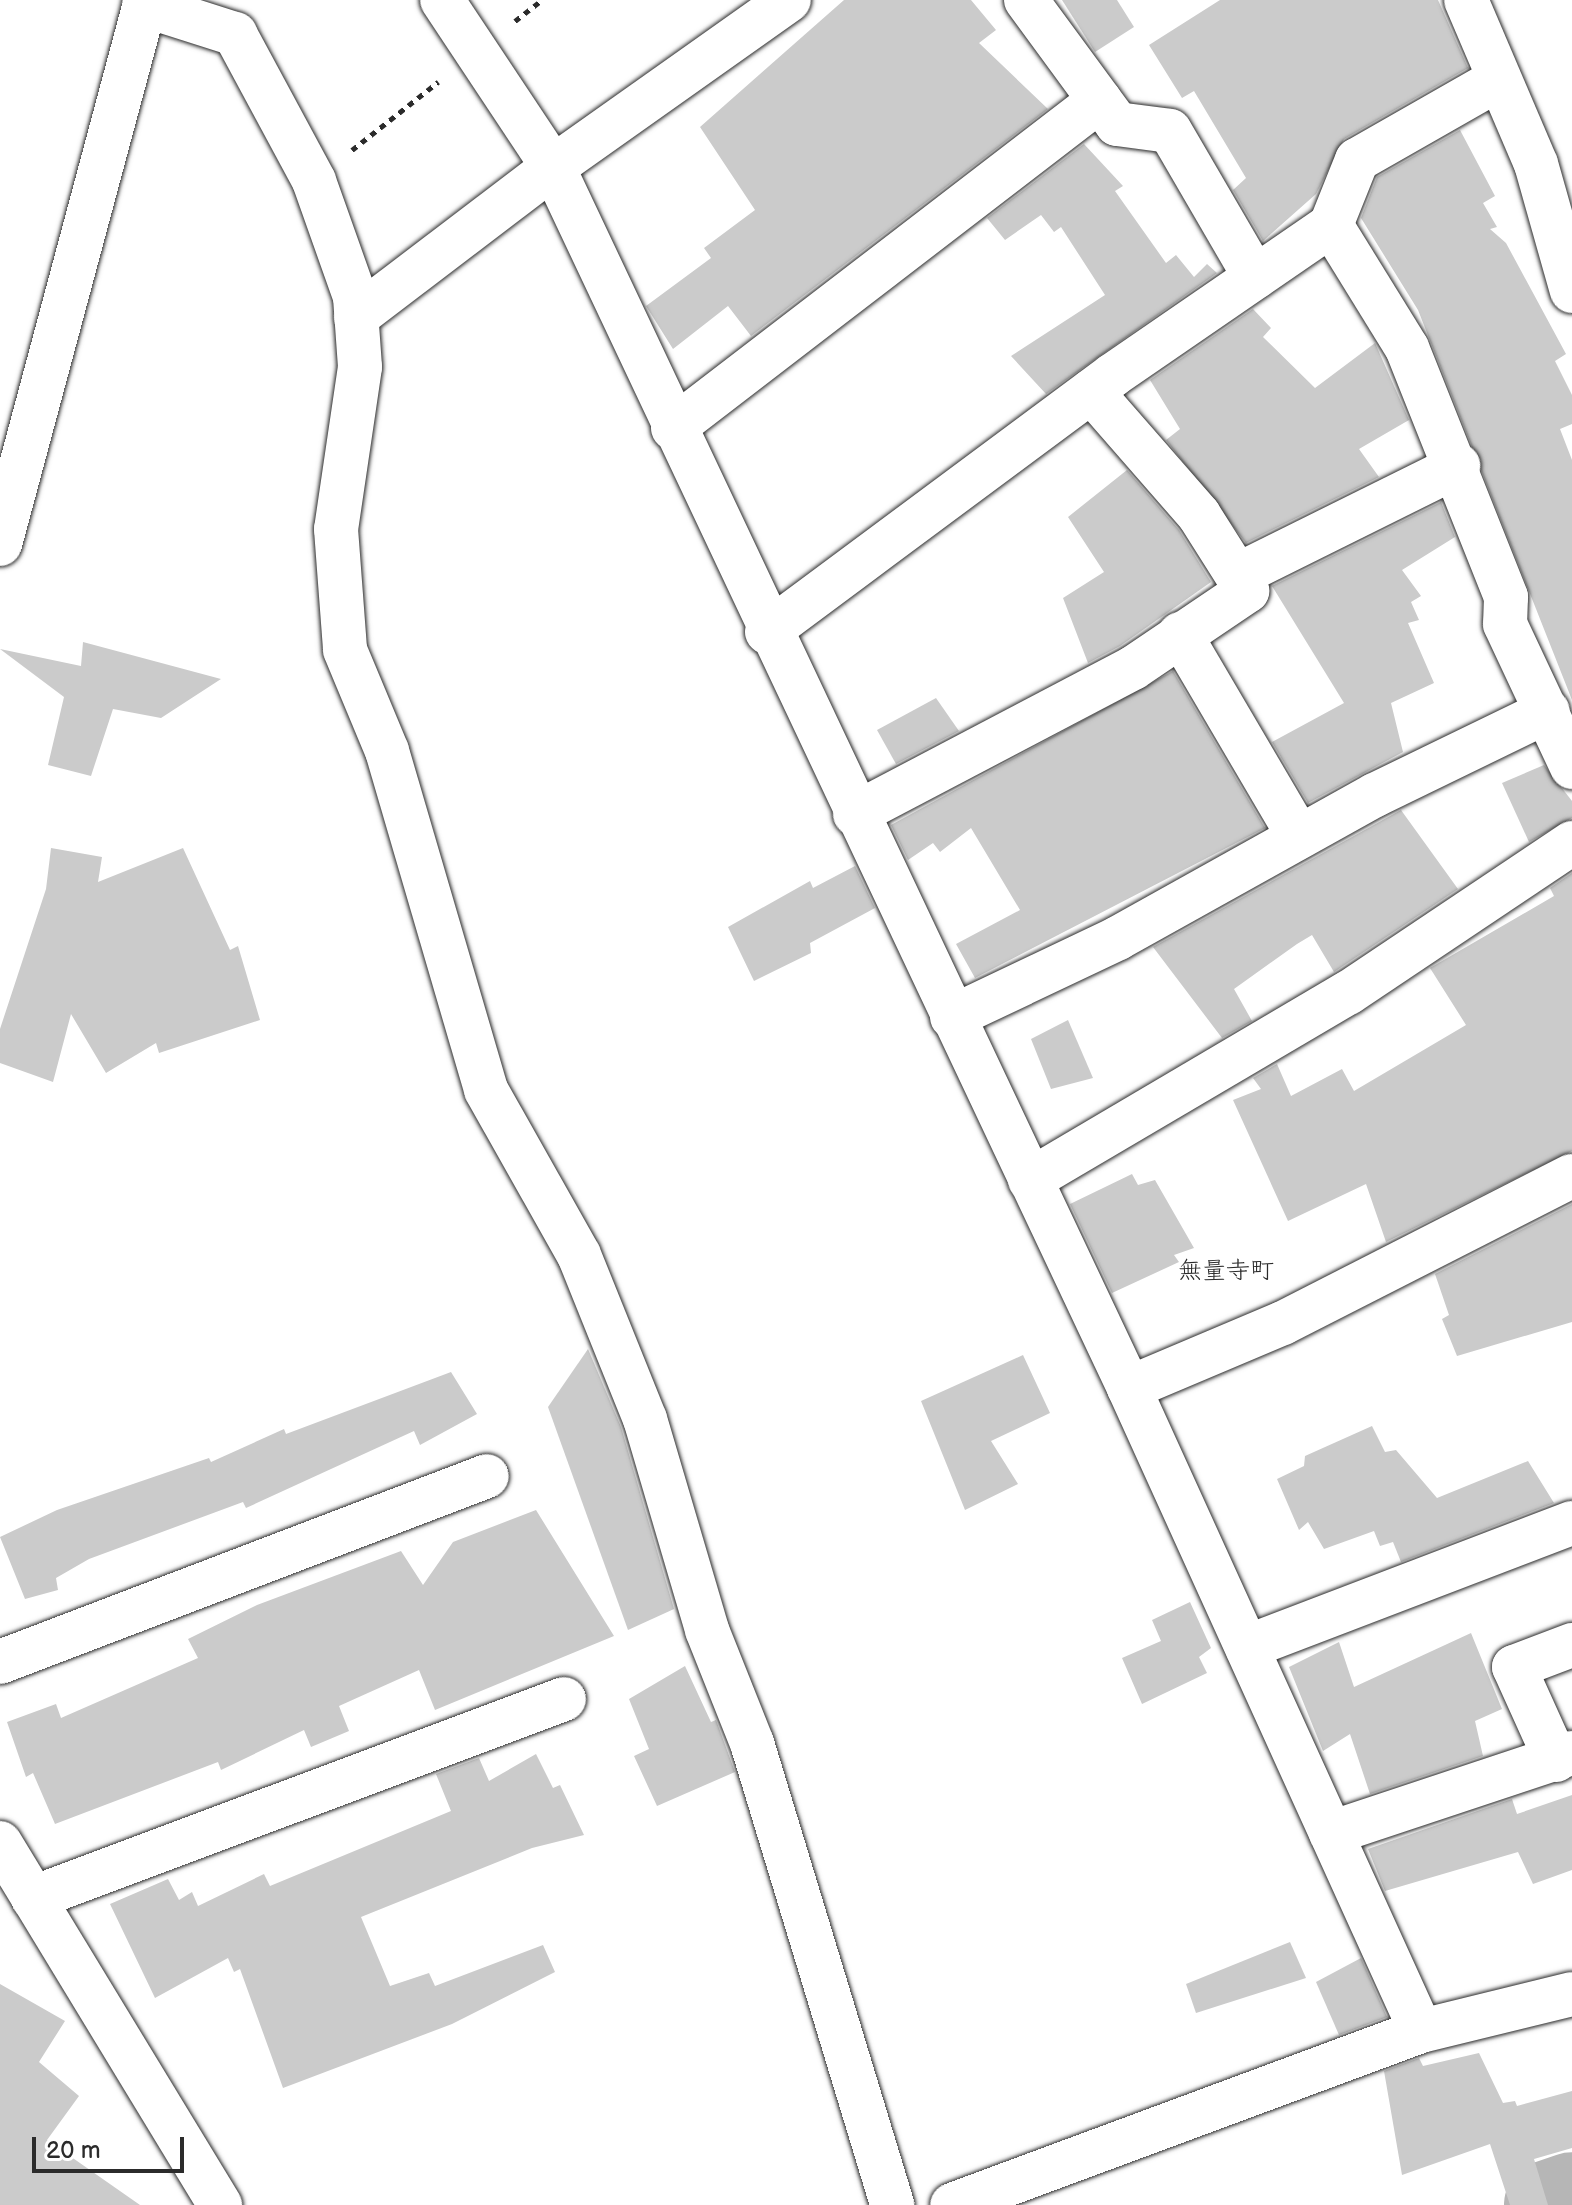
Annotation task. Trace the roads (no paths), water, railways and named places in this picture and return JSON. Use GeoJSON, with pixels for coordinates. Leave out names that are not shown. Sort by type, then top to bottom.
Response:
{"type":"FeatureCollection","features":[{"type":"Feature","properties":{"kind":"street"},"geometry":{"type":"LineString","coordinates":[[442,0],[553,167],[767,632],[1129,1388],[1421,2031]]}},
{"type":"Feature","properties":{"kind":"street"},"geometry":{"type":"LineString","coordinates":[[356,317],[553,167],[789,0]]}},
{"type":"Feature","properties":{"kind":"street"},"geometry":{"type":"LineString","coordinates":[[1026,0],[1117,124],[1170,131],[1255,277]]}},
{"type":"Feature","properties":{"kind":"street"},"geometry":{"type":"LineString","coordinates":[[1466,0],[1536,164],[1572,291]]}},
{"type":"Feature","properties":{"kind":"street"},"geometry":{"type":"LineString","coordinates":[[0,544],[145,2],[235,34],[314,181],[355,297],[360,367],[336,529],[345,650],[387,751],[486,1090],[579,1255],[645,1419],[707,1630],[752,1743],[892,2205]]}},
{"type":"Feature","properties":{"kind":"street"},"geometry":{"type":"LineString","coordinates":[[767,632],[1091,391],[1331,225],[1357,160],[1499,79]]}},
{"type":"Feature","properties":{"kind":"street"},"geometry":{"type":"LineString","coordinates":[[673,428],[1100,100]]}},
{"type":"Feature","properties":{"kind":"street"},"geometry":{"type":"LineString","coordinates":[[1331,225],[1407,348],[1458,466],[1506,597],[1505,624],[1572,767]]}},
{"type":"Feature","properties":{"kind":"street"},"geometry":{"type":"LineString","coordinates":[[855,814],[1133,668],[1247,591],[1199,515],[1091,391]]}},
{"type":"Feature","properties":{"kind":"street"},"geometry":{"type":"LineString","coordinates":[[1238,575],[1458,466]]}},
{"type":"Feature","properties":{"kind":"street"},"geometry":{"type":"LineString","coordinates":[[1180,634],[1299,837]]}},
{"type":"Feature","properties":{"kind":"street"},"geometry":{"type":"LineString","coordinates":[[952,1017],[1118,938],[1299,837],[1548,711]]}},
{"type":"Feature","properties":{"kind":"street"},"geometry":{"type":"LineString","coordinates":[[1030,1180],[1348,993],[1572,843]]}},
{"type":"Feature","properties":{"kind":"street"},"geometry":{"type":"LineString","coordinates":[[1129,1388],[1283,1323],[1572,1176]]}},
{"type":"Feature","properties":{"kind":"street"},"geometry":{"type":"LineString","coordinates":[[0,1662],[487,1476]]}},
{"type":"Feature","properties":{"kind":"street"},"geometry":{"type":"LineString","coordinates":[[1247,1647],[1572,1523]]}},
{"type":"Feature","properties":{"kind":"street"},"geometry":{"type":"LineString","coordinates":[[1331,1833],[1564,1756],[1514,1667],[1572,1645]]}},
{"type":"Feature","properties":{"kind":"street"},"geometry":{"type":"LineString","coordinates":[[33,1898],[564,1699]]}},
{"type":"Feature","properties":{"kind":"street"},"geometry":{"type":"LineString","coordinates":[[0,1843],[220,2205]]}},
{"type":"Feature","properties":{"kind":"street"},"geometry":{"type":"LineString","coordinates":[[952,2205],[1421,2031],[1572,1994]]}},
{"type":"Feature","properties":{"kind":"waterway"},"geometry":{"type":"LineString","coordinates":[[1549,2205],[1572,2197]]}},
{"type":"Feature","properties":{"kind":"district","name":"無量寺町"},"geometry":{"type":"Point","coordinates":[1226,1271]}}]}
